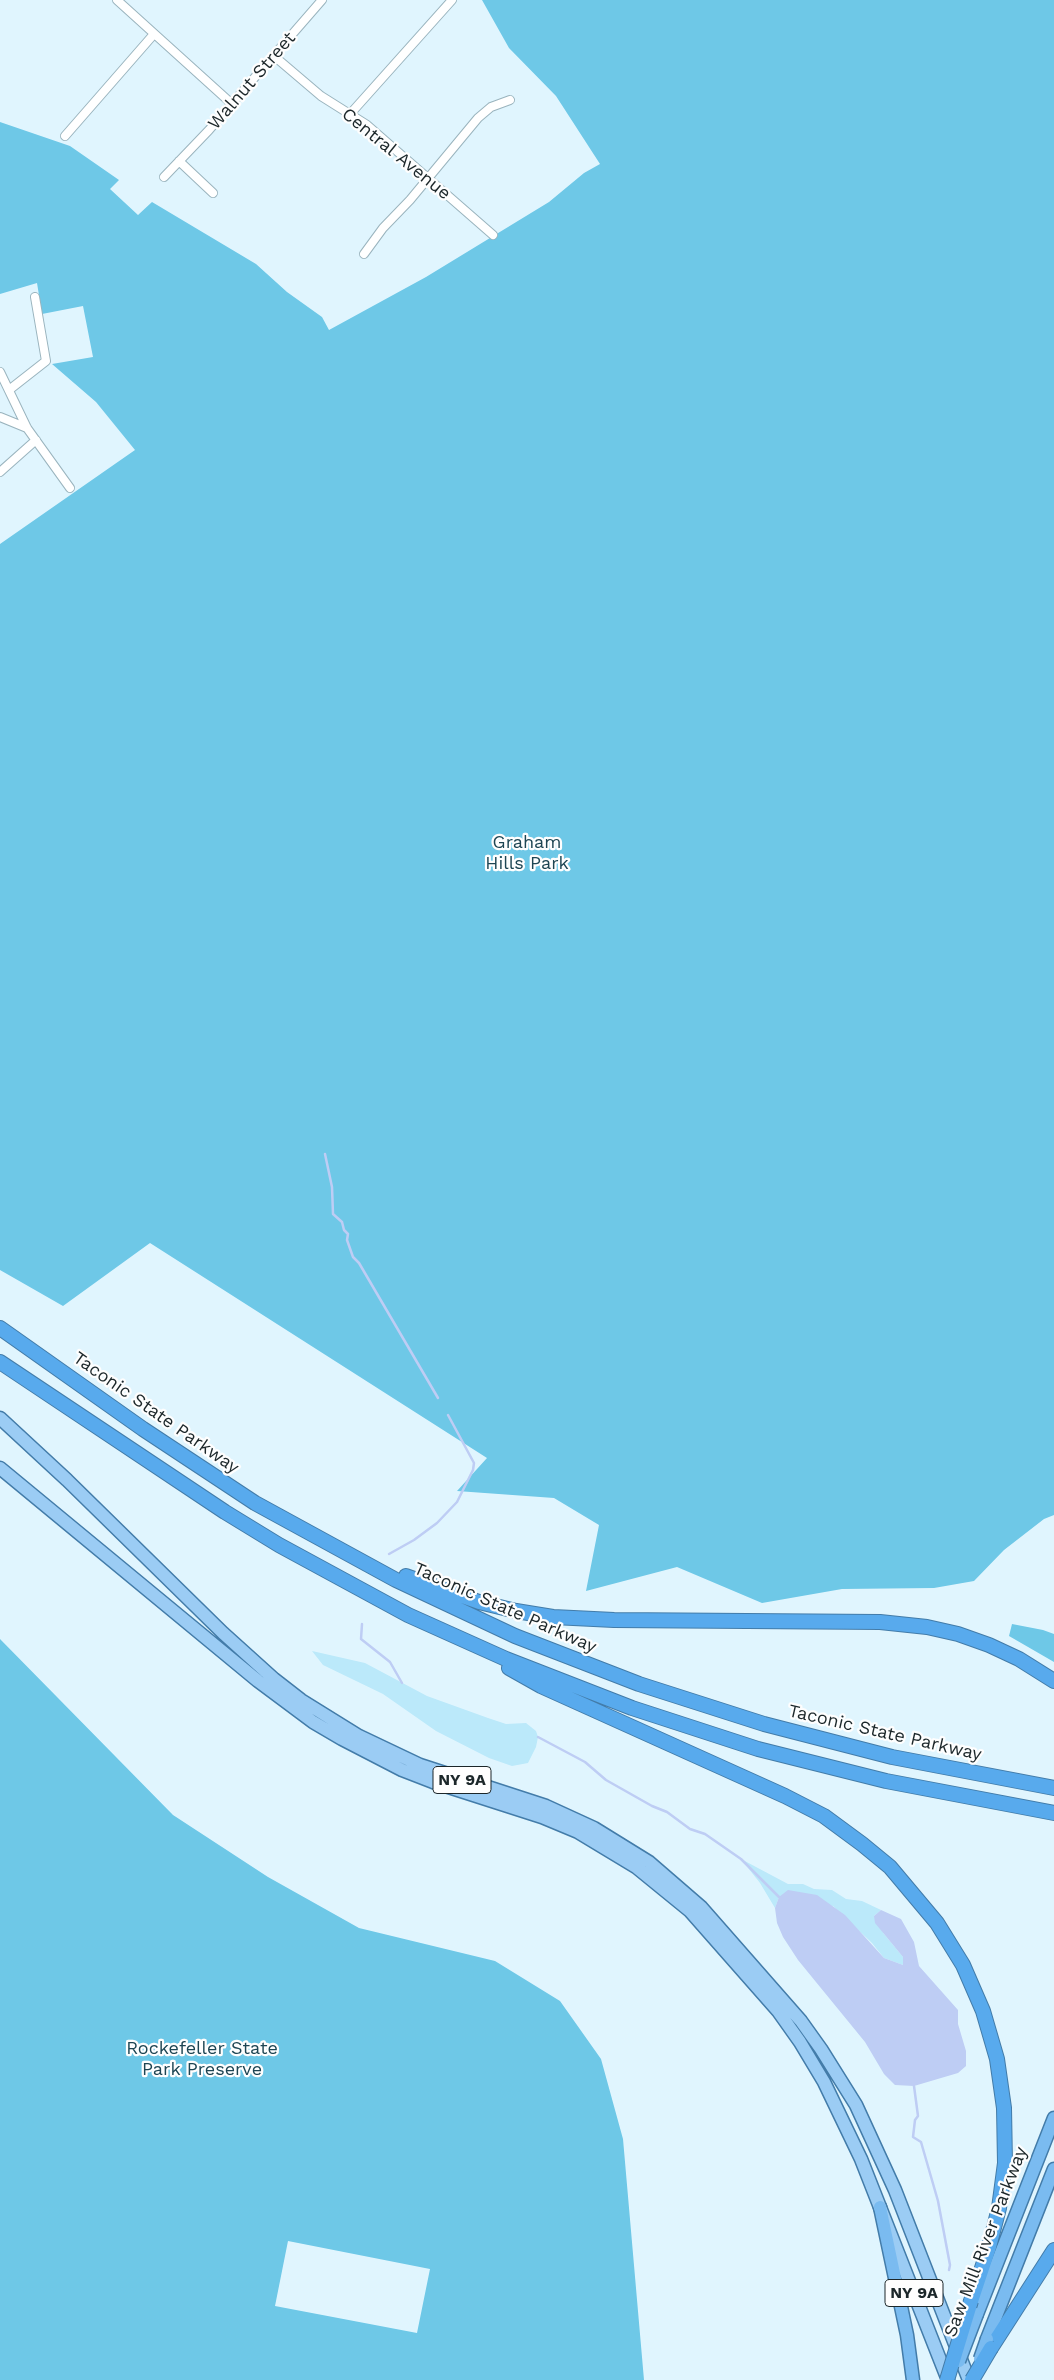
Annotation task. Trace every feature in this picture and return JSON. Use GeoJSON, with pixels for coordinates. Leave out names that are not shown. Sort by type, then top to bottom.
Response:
{"type":"FeatureCollection","features":[{"type":"Feature","properties":{"kind":"highway","name":"Taconic State Parkway"},"geometry":{"type":"LineString","coordinates":[[0,1328],[144,1429],[255,1503],[424,1594],[515,1636],[670,1695],[764,1724],[845,1746],[1054,1788]]}},
{"type":"Feature","properties":{"kind":"highway"},"geometry":{"type":"LineString","coordinates":[[0,1362],[185,1486],[279,1545],[381,1601],[475,1645],[600,1697],[758,1749],[886,1781],[1054,1813]]}},
{"type":"Feature","properties":{"kind":"highway"},"geometry":{"type":"LineString","coordinates":[[351,1556],[473,1600],[540,1615],[614,1620],[871,1621],[927,1626],[958,1634],[996,1648],[1033,1667],[1054,1681]]}},
{"type":"Feature","properties":{"kind":"highway"},"geometry":{"type":"LineString","coordinates":[[475,1645],[541,1686],[785,1796],[819,1814],[852,1835],[908,1885],[930,1913],[958,1955],[979,2000],[994,2048],[1003,2097],[1005,2134],[1002,2192],[994,2233],[948,2380]]}},
{"type":"Feature","properties":{"kind":"highway","name":"Saw Mill River Parkway"},"geometry":{"type":"LineString","coordinates":[[948,2380],[977,2314],[1054,2118]]}},
{"type":"Feature","properties":{"kind":"highway","name":"Saw Mill River Parkway"},"geometry":{"type":"LineString","coordinates":[[989,2344],[1054,2169]]}},
{"type":"Feature","properties":{"kind":"highway"},"geometry":{"type":"LineString","coordinates":[[880,2207],[908,2335],[913,2380]]}},
{"type":"Feature","properties":{"kind":"highway"},"geometry":{"type":"LineString","coordinates":[[971,2380],[989,2344],[1054,2250]]}},
{"type":"Feature","properties":{"kind":"main road","name":"NY 9A"},"geometry":{"type":"LineString","coordinates":[[0,1418],[67,1480],[229,1639],[301,1700],[359,1736],[412,1762],[452,1777],[546,1806],[594,1828],[649,1862],[689,1895],[724,1931],[800,2021],[852,2097],[885,2166],[971,2380]]}},
{"type":"Feature","properties":{"kind":"main road","name":"NY 9A"},"geometry":{"type":"LineString","coordinates":[[0,1468],[258,1681],[313,1722],[402,1770],[441,1785],[542,1816],[578,1832],[623,1858],[666,1889],[714,1936],[792,2031],[840,2113],[880,2207],[948,2380]]}},
{"type":"Feature","properties":{"kind":"main road"},"geometry":{"type":"LineString","coordinates":[[956,2345],[976,2380]]}},
{"type":"Feature","properties":{"kind":"street"},"geometry":{"type":"LineString","coordinates":[[117,0],[232,104]]}},
{"type":"Feature","properties":{"kind":"street"},"geometry":{"type":"LineString","coordinates":[[350,113],[452,0]]}},
{"type":"Feature","properties":{"kind":"street","name":"Walnut Street"},"geometry":{"type":"LineString","coordinates":[[164,177],[232,104],[320,1]]}},
{"type":"Feature","properties":{"kind":"street"},"geometry":{"type":"LineString","coordinates":[[65,136],[154,34]]}},
{"type":"Feature","properties":{"kind":"street","name":"Central Avenue"},"geometry":{"type":"LineString","coordinates":[[274,56],[321,96],[350,113],[428,178],[492,235]]}},
{"type":"Feature","properties":{"kind":"street"},"geometry":{"type":"LineString","coordinates":[[364,254],[383,228],[482,115],[491,107],[510,100]]}},
{"type":"Feature","properties":{"kind":"street"},"geometry":{"type":"LineString","coordinates":[[179,161],[214,193]]}},
{"type":"Feature","properties":{"kind":"street"},"geometry":{"type":"LineString","coordinates":[[9,390],[46,361],[35,296]]}},
{"type":"Feature","properties":{"kind":"street"},"geometry":{"type":"LineString","coordinates":[[0,372],[27,428],[70,488]]}},
{"type":"Feature","properties":{"kind":"street"},"geometry":{"type":"LineString","coordinates":[[0,417],[27,428]]}},
{"type":"Feature","properties":{"kind":"street"},"geometry":{"type":"LineString","coordinates":[[0,472],[36,440]]}},
{"type":"Feature","properties":{"kind":"shaded area"},"geometry":{"type":"Polygon","coordinates":[[[312,1651],[365,1663],[427,1696],[488,1718],[506,1724],[526,1723],[536,1731],[538,1737],[536,1747],[528,1763],[512,1766],[489,1758],[436,1731],[383,1694],[323,1665],[312,1651]]]}},
{"type":"Feature","properties":{"kind":"shaded area"},"geometry":{"type":"Polygon","coordinates":[[[741,1859],[788,1884],[803,1884],[814,1889],[832,1890],[846,1899],[862,1901],[881,1910],[874,1916],[884,1934],[903,1957],[903,1965],[884,1958],[872,1943],[833,1906],[779,1897],[775,1908],[760,1883],[741,1859]]]}},
{"type":"Feature","properties":{"kind":"shaded area"},"geometry":{"type":"Polygon","coordinates":[[[788,1890],[817,1895],[845,1915],[884,1958],[903,1965],[903,1957],[875,1923],[874,1916],[881,1910],[901,1919],[914,1942],[919,1966],[958,2010],[958,2024],[966,2051],[966,2066],[958,2073],[914,2086],[895,2085],[884,2074],[865,2042],[798,1960],[783,1937],[777,1923],[775,1908],[779,1897],[788,1890]]]}},
{"type":"Feature","properties":{"kind":"green space","name":"Graham Hills Park"},"geometry":{"type":"Polygon","coordinates":[[[482,0],[1054,0],[1054,1515],[1044,1519],[1004,1550],[974,1581],[934,1588],[842,1589],[762,1603],[677,1567],[586,1591],[599,1525],[554,1498],[457,1491],[487,1458],[150,1243],[63,1306],[0,1270],[0,544],[135,450],[96,402],[52,364],[93,357],[83,306],[42,314],[37,283],[0,294],[0,122],[70,146],[119,180],[110,189],[138,215],[152,202],[256,264],[287,292],[322,317],[329,330],[426,277],[549,202],[584,173],[600,164],[556,96],[509,48],[482,0]]]}},
{"type":"Feature","properties":{"kind":"green space"},"geometry":{"type":"Polygon","coordinates":[[[1012,1624],[1054,1634],[1054,1662],[1009,1636],[1012,1624]]]}},
{"type":"Feature","properties":{"kind":"green space","name":"Rockefeller State Park Preserve"},"geometry":{"type":"Polygon","coordinates":[[[0,1639],[173,1815],[268,1877],[359,1928],[495,1961],[560,2001],[601,2059],[623,2139],[644,2380],[0,2380],[0,1639]],[[288,2241],[275,2306],[417,2333],[430,2269],[288,2241]]]}},
{"type":"Feature","properties":{"kind":"waterway"},"geometry":{"type":"LineString","coordinates":[[325,1154],[332,1187],[333,1214],[342,1222],[344,1230],[348,1234],[347,1240],[353,1257],[359,1263],[438,1398]]}},
{"type":"Feature","properties":{"kind":"waterway"},"geometry":{"type":"LineString","coordinates":[[389,1554],[414,1540],[437,1523],[457,1502],[473,1470],[474,1463],[448,1415]]}},
{"type":"Feature","properties":{"kind":"waterway"},"geometry":{"type":"LineString","coordinates":[[362,1624],[361,1639],[390,1662],[402,1683]]}},
{"type":"Feature","properties":{"kind":"waterway"},"geometry":{"type":"LineString","coordinates":[[538,1737],[585,1762],[606,1780],[652,1806],[667,1812],[690,1829],[705,1834],[741,1859],[779,1897]]}},
{"type":"Feature","properties":{"kind":"waterway"},"geometry":{"type":"LineString","coordinates":[[914,2086],[918,2116],[915,2120],[913,2137],[921,2142],[938,2201],[950,2265],[949,2270]]}}]}
